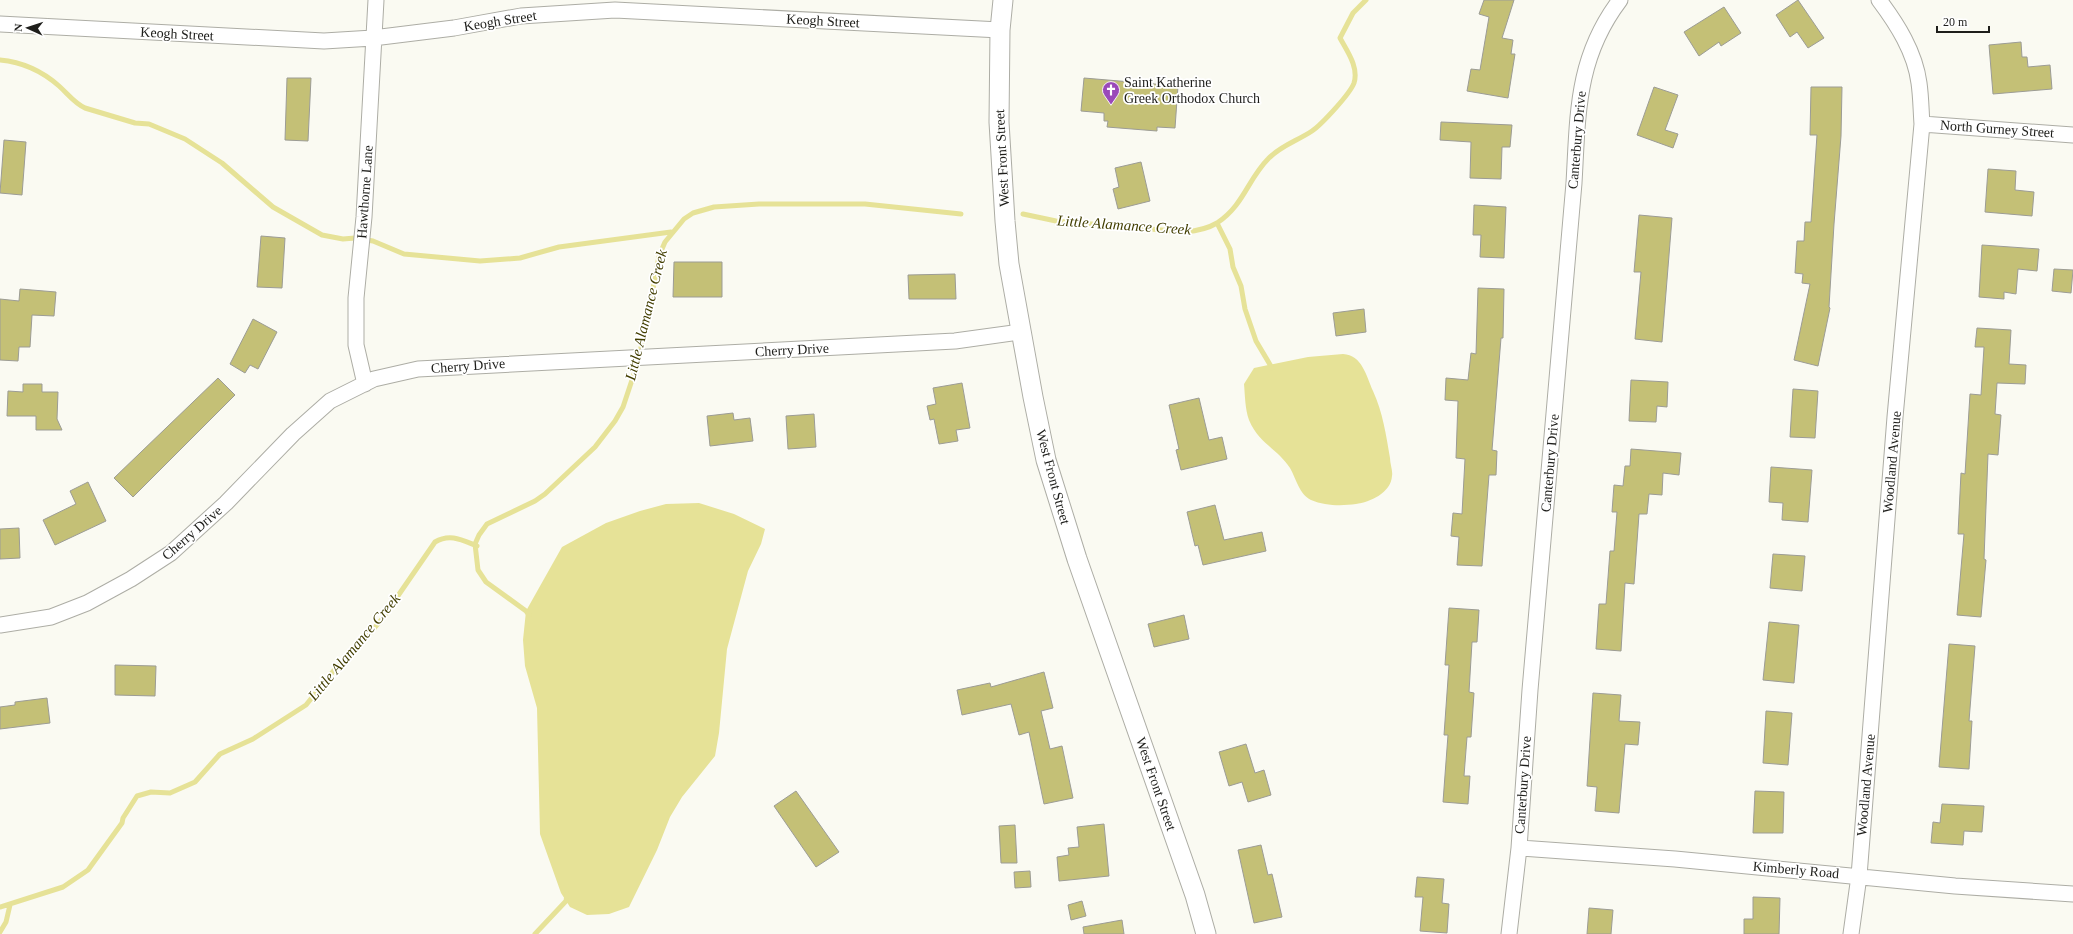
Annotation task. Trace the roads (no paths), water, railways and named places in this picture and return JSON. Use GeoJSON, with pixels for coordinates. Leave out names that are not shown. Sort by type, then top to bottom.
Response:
{"type":"FeatureCollection","features":[{"type":"Feature","properties":{"kind":"street","name":"Hawthorne Lane"},"geometry":{"type":"LineString","coordinates":[[365,384],[356,345],[356,298],[364,217],[376,0]]}},
{"type":"Feature","properties":{"kind":"street","name":"West Front Street"},"geometry":{"type":"LineString","coordinates":[[1003,0],[1000,30],[999,122],[1009,264],[1020,332],[1044,453],[1061,509],[1196,895],[1206,934]]}},
{"type":"Feature","properties":{"kind":"street","name":"Canterbury Drive"},"geometry":{"type":"LineString","coordinates":[[1509,934],[1519,848],[1530,690],[1574,183],[1579,99],[1584,70],[1592,49],[1605,20],[1620,0]]}},
{"type":"Feature","properties":{"kind":"street","name":"Woodland Avenue"},"geometry":{"type":"LineString","coordinates":[[1851,934],[1859,876],[1895,417],[1922,124],[1919,82],[1911,54],[1897,25],[1879,0]]}},
{"type":"Feature","properties":{"kind":"street","name":"Keogh Street"},"geometry":{"type":"LineString","coordinates":[[0,24],[256,39],[324,41],[373,38],[454,28],[521,16],[615,10],[1000,30]]}},
{"type":"Feature","properties":{"kind":"street","name":"North Gurney Street"},"geometry":{"type":"LineString","coordinates":[[1922,124],[2073,134]]}},
{"type":"Feature","properties":{"kind":"street","name":"Cherry Drive"},"geometry":{"type":"LineString","coordinates":[[0,625],[51,617],[87,603],[132,579],[172,553],[226,503],[293,434],[330,401],[374,379],[418,370],[955,341],[1020,332]]}},
{"type":"Feature","properties":{"kind":"street","name":"Kimberly Road"},"geometry":{"type":"LineString","coordinates":[[1519,848],[1675,859],[1955,886],[2073,894]]}},
{"type":"Feature","properties":{"kind":"waterway","name":"Little Alamance Creek"},"geometry":{"type":"LineString","coordinates":[[1023,214],[1056,221],[1185,232],[1209,227],[1217,223],[1234,208],[1255,175],[1273,154],[1316,128],[1335,109],[1347,94],[1354,83],[1355,71],[1354,65],[1340,38],[1353,13],[1366,0]]}},
{"type":"Feature","properties":{"kind":"waterway"},"geometry":{"type":"LineString","coordinates":[[0,60],[24,65],[39,72],[59,86],[74,101],[85,108],[135,123],[149,124],[185,139],[222,163],[273,207],[322,235],[343,239],[355,238],[373,241],[404,254],[480,261],[520,258],[559,247],[671,232]]}},
{"type":"Feature","properties":{"kind":"waterway","name":"Little Alamance Creek"},"geometry":{"type":"LineString","coordinates":[[529,615],[526,611],[486,582],[478,570],[475,544],[479,535],[487,524],[535,501],[545,494],[595,447],[615,421],[623,407],[636,368],[646,327],[659,256],[665,242],[684,219],[693,213],[714,207],[759,204],[865,204],[961,214]]}},
{"type":"Feature","properties":{"kind":"waterway"},"geometry":{"type":"LineString","coordinates":[[1217,223],[1230,249],[1233,267],[1241,286],[1245,309],[1256,341],[1272,368]]}},
{"type":"Feature","properties":{"kind":"waterway","name":"Little Alamance Creek"},"geometry":{"type":"LineString","coordinates":[[0,907],[63,887],[88,870],[122,823],[123,818],[137,796],[151,792],[170,793],[195,782],[220,754],[253,739],[306,705],[335,669],[355,651],[382,619],[435,542],[440,539],[456,538],[477,546]]}},
{"type":"Feature","properties":{"kind":"waterway"},"geometry":{"type":"LineString","coordinates":[[535,934],[566,901],[567,894]]}},
{"type":"Feature","properties":{"kind":"waterway"},"geometry":{"type":"LineString","coordinates":[[0,932],[6,922],[10,905]]}},
{"type":"Feature","properties":{"kind":"place","name":"Saint Katherine Greek Orthodox Church"},"geometry":{"type":"Point","coordinates":[1111,105]}}]}
